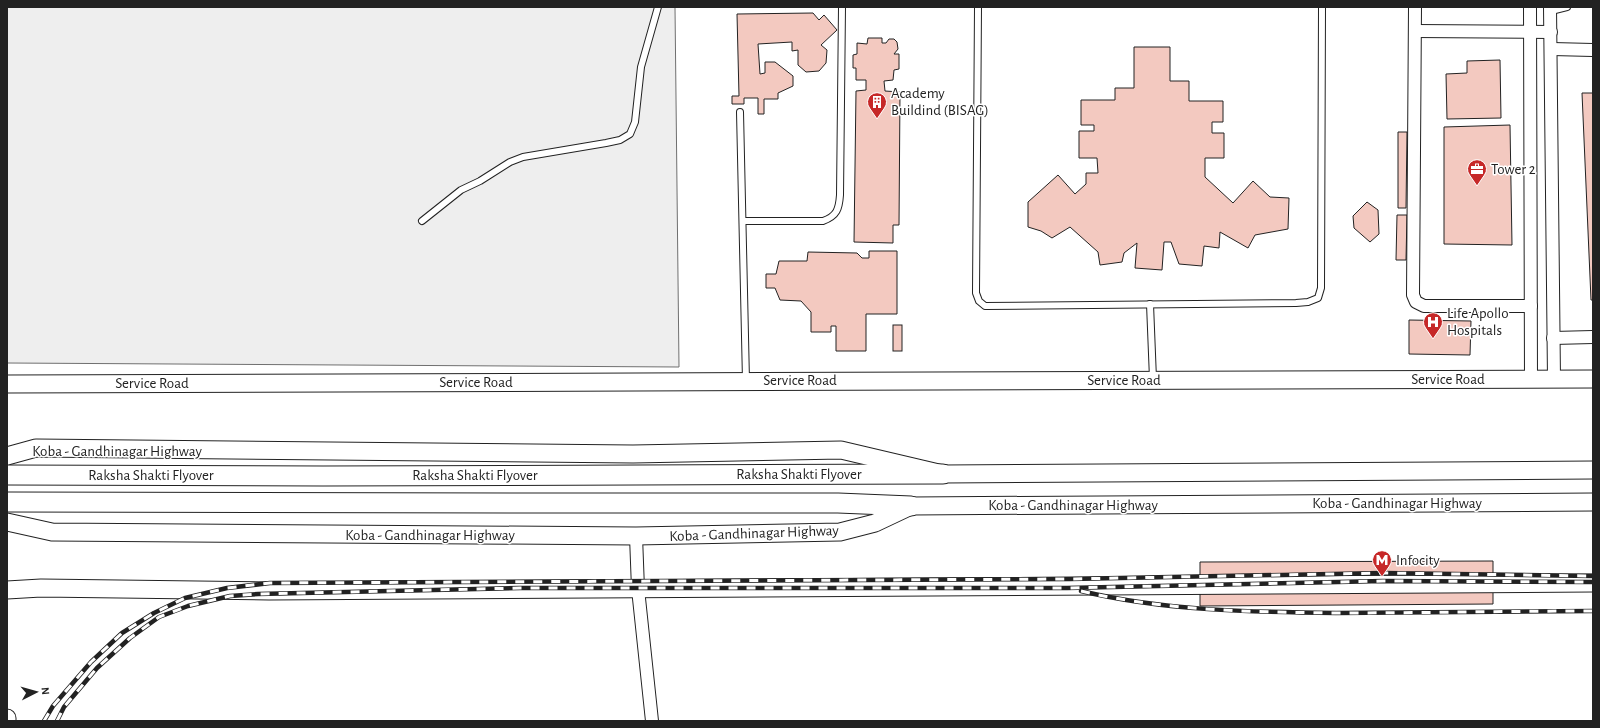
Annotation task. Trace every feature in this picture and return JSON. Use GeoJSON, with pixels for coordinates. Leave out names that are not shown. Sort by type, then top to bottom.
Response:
{"type":"FeatureCollection","features":[{"type":"Feature","properties":{"kind":"main road","name":"Service Road"},"geometry":{"type":"LineString","coordinates":[[7,384],[746,380],[1593,379]]}},
{"type":"Feature","properties":{"kind":"main road","name":"Koba - Gandhinagar Highway"},"geometry":{"type":"LineString","coordinates":[[7,456],[36,448],[625,454],[841,450],[943,474],[1593,470]]}},
{"type":"Feature","properties":{"kind":"main road","name":"Raksha Shakti Flyover"},"geometry":{"type":"LineString","coordinates":[[16,475],[323,476],[943,474]]}},
{"type":"Feature","properties":{"kind":"main road","name":"Raksha Shakti Flyover"},"geometry":{"type":"LineString","coordinates":[[7,502],[838,503],[911,506]]}},
{"type":"Feature","properties":{"kind":"main road","name":"Koba - Gandhinagar Highway"},"geometry":{"type":"LineString","coordinates":[[7,522],[52,532],[636,536],[840,532],[875,523],[911,506],[1593,502]]}},
{"type":"Feature","properties":{"kind":"main road"},"geometry":{"type":"LineString","coordinates":[[7,590],[40,588],[269,591],[1593,583]]}},
{"type":"Feature","properties":{"kind":"street"},"geometry":{"type":"LineString","coordinates":[[1415,7],[1413,294],[1416,302],[1424,306],[1531,306]]}},
{"type":"Feature","properties":{"kind":"street"},"geometry":{"type":"LineString","coordinates":[[1530,7],[1531,378]]}},
{"type":"Feature","properties":{"kind":"street"},"geometry":{"type":"LineString","coordinates":[[1550,9],[1552,49],[1554,379]]}},
{"type":"Feature","properties":{"kind":"street"},"geometry":{"type":"LineString","coordinates":[[1415,31],[1551,32]]}},
{"type":"Feature","properties":{"kind":"street"},"geometry":{"type":"LineString","coordinates":[[1552,49],[1593,50]]}},
{"type":"Feature","properties":{"kind":"street"},"geometry":{"type":"LineString","coordinates":[[1553,338],[1593,337]]}},
{"type":"Feature","properties":{"kind":"street"},"geometry":{"type":"LineString","coordinates":[[636,536],[638,589],[652,721]]}},
{"type":"Feature","properties":{"kind":"lane"},"geometry":{"type":"LineString","coordinates":[[422,221],[461,190],[480,181],[510,162],[523,157],[620,140],[630,134],[635,122],[641,67],[658,7]]}},
{"type":"Feature","properties":{"kind":"lane"},"geometry":{"type":"LineString","coordinates":[[743,221],[824,221],[831,218],[837,212],[840,196],[842,7]]}},
{"type":"Feature","properties":{"kind":"lane"},"geometry":{"type":"LineString","coordinates":[[978,7],[976,293],[978,301],[985,306],[1296,303],[1308,302],[1318,298],[1321,288],[1322,7]]}},
{"type":"Feature","properties":{"kind":"lane"},"geometry":{"type":"LineString","coordinates":[[1550,9],[1567,7]]}},
{"type":"Feature","properties":{"kind":"lane"},"geometry":{"type":"LineString","coordinates":[[740,112],[746,380]]}},
{"type":"Feature","properties":{"kind":"lane"},"geometry":{"type":"LineString","coordinates":[[1150,304],[1153,380]]}},
{"type":"Feature","properties":{"kind":"shaded area"},"geometry":{"type":"Polygon","coordinates":[[[7,7],[675,7],[679,367],[7,363],[7,7]]]}},
{"type":"Feature","properties":{"kind":"building"},"geometry":{"type":"Polygon","coordinates":[[[813,13],[819,20],[824,15],[837,30],[821,45],[827,50],[826,63],[819,71],[806,72],[798,65],[798,50],[792,51],[792,42],[758,44],[760,74],[765,73],[765,62],[775,62],[793,76],[793,86],[778,93],[778,99],[764,99],[764,114],[758,114],[758,98],[744,98],[744,104],[732,104],[732,96],[739,96],[737,14],[813,13]]]}},
{"type":"Feature","properties":{"kind":"building","name":"Academy Buildind (BISAG)"},"geometry":{"type":"Polygon","coordinates":[[[868,38],[882,38],[882,43],[886,43],[889,39],[894,39],[897,42],[898,49],[894,54],[899,54],[899,69],[894,70],[893,80],[884,81],[885,91],[900,92],[899,225],[893,225],[893,243],[854,242],[856,91],[866,90],[866,80],[856,80],[856,68],[853,68],[853,55],[857,54],[857,43],[867,44],[868,38]]]}},
{"type":"Feature","properties":{"kind":"building"},"geometry":{"type":"Polygon","coordinates":[[[1134,47],[1170,47],[1170,81],[1189,81],[1189,101],[1223,101],[1223,122],[1212,122],[1212,133],[1224,133],[1224,158],[1205,158],[1205,177],[1233,203],[1253,181],[1270,197],[1289,198],[1288,229],[1255,235],[1248,248],[1220,232],[1219,248],[1204,246],[1202,266],[1179,264],[1171,242],[1164,242],[1162,270],[1135,268],[1137,243],[1124,253],[1122,262],[1100,265],[1098,252],[1070,227],[1052,238],[1041,231],[1028,227],[1028,202],[1058,175],[1075,194],[1086,184],[1086,173],[1098,173],[1097,158],[1079,158],[1079,131],[1094,131],[1094,125],[1081,125],[1081,100],[1115,100],[1115,88],[1134,88],[1134,47]]]}},
{"type":"Feature","properties":{"kind":"building"},"geometry":{"type":"Polygon","coordinates":[[[1500,60],[1501,118],[1447,119],[1446,74],[1467,73],[1467,61],[1500,60]]]}},
{"type":"Feature","properties":{"kind":"building"},"geometry":{"type":"Polygon","coordinates":[[[1582,93],[1593,93],[1593,300],[1591,300],[1582,93]]]}},
{"type":"Feature","properties":{"kind":"building","name":"Tower 2"},"geometry":{"type":"Polygon","coordinates":[[[1510,125],[1512,245],[1444,244],[1444,127],[1510,125]]]}},
{"type":"Feature","properties":{"kind":"building"},"geometry":{"type":"Polygon","coordinates":[[[1398,132],[1407,132],[1406,208],[1398,208],[1398,132]]]}},
{"type":"Feature","properties":{"kind":"building"},"geometry":{"type":"Polygon","coordinates":[[[1367,202],[1378,210],[1379,234],[1370,242],[1354,228],[1353,216],[1367,202]]]}},
{"type":"Feature","properties":{"kind":"building"},"geometry":{"type":"Polygon","coordinates":[[[1397,215],[1407,215],[1406,260],[1396,260],[1397,215]]]}},
{"type":"Feature","properties":{"kind":"building"},"geometry":{"type":"Polygon","coordinates":[[[869,251],[897,251],[897,314],[866,314],[866,351],[836,351],[836,326],[831,326],[831,332],[811,332],[811,312],[801,301],[780,300],[775,288],[766,288],[766,274],[776,274],[779,261],[807,261],[808,252],[857,253],[862,258],[869,258],[869,251]]]}},
{"type":"Feature","properties":{"kind":"building"},"geometry":{"type":"Polygon","coordinates":[[[1409,320],[1471,321],[1470,355],[1409,354],[1409,320]]]}},
{"type":"Feature","properties":{"kind":"building"},"geometry":{"type":"Polygon","coordinates":[[[893,325],[902,325],[902,351],[893,351],[893,325]]]}},
{"type":"Feature","properties":{"kind":"building","name":"Infocity"},"geometry":{"type":"Polygon","coordinates":[[[1493,561],[1493,604],[1200,606],[1200,562],[1493,561]]]}},
{"type":"Feature","properties":{"kind":"railway"},"geometry":{"type":"LineString","coordinates":[[44,721],[53,706],[91,662],[122,633],[154,613],[185,598],[227,588],[270,583],[1070,579],[1382,573],[1593,576]]}},
{"type":"Feature","properties":{"kind":"railway"},"geometry":{"type":"LineString","coordinates":[[57,721],[64,707],[97,668],[130,638],[159,617],[188,606],[230,596],[258,594],[520,588],[1067,588],[1383,581],[1593,582]]}},
{"type":"Feature","properties":{"kind":"railway"},"geometry":{"type":"LineString","coordinates":[[1081,591],[1144,603],[1240,611],[1336,613],[1593,611]]}},
{"type":"Feature","properties":{"kind":"place","name":"Academy Buildind (BISAG)"},"geometry":{"type":"Point","coordinates":[877,119]}},
{"type":"Feature","properties":{"kind":"place","name":"Tower 2"},"geometry":{"type":"Point","coordinates":[1477,186]}},
{"type":"Feature","properties":{"kind":"place","name":"Life Apollo Hospitals"},"geometry":{"type":"Point","coordinates":[1433,339]}},
{"type":"Feature","properties":{"kind":"place","name":"Infocity"},"geometry":{"type":"Point","coordinates":[1382,577]}}]}
